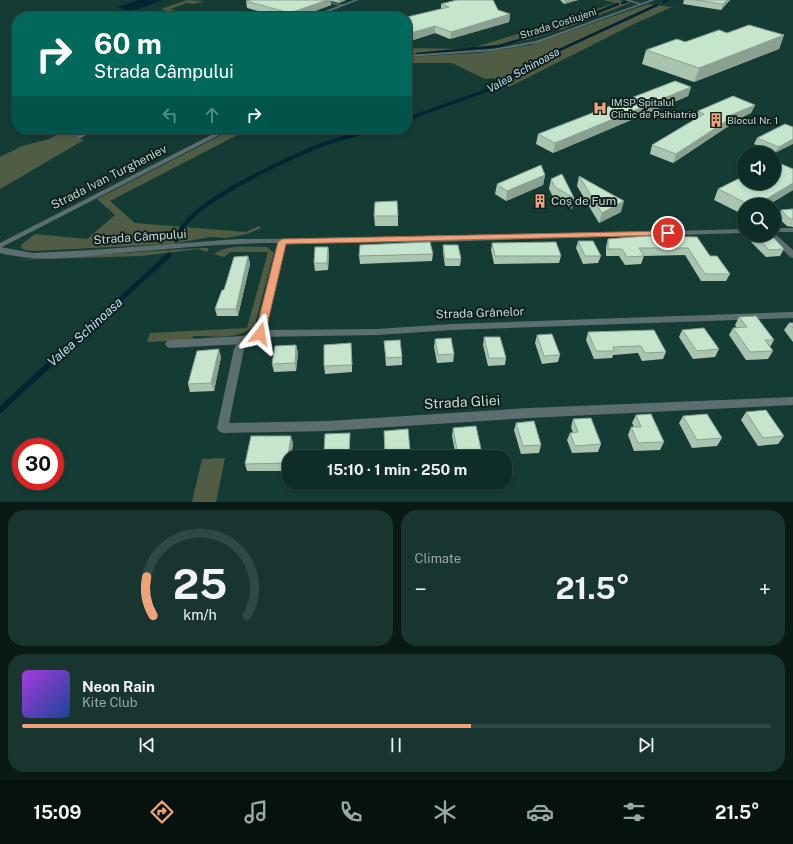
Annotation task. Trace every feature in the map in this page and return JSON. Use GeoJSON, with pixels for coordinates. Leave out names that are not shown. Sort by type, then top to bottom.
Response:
{"type":"FeatureCollection","features":[{"type":"Feature","properties":{"kind":"street"},"geometry":{"type":"LineString","coordinates":[[316,0],[341,6]]}},
{"type":"Feature","properties":{"kind":"street"},"geometry":{"type":"LineString","coordinates":[[324,12],[357,0]]}},
{"type":"Feature","properties":{"kind":"street"},"geometry":{"type":"LineString","coordinates":[[626,0],[641,4]]}},
{"type":"Feature","properties":{"kind":"street","name":"Strada Costiujeni"},"geometry":{"type":"LineString","coordinates":[[412,56],[482,51],[517,46],[549,38],[653,0]]}},
{"type":"Feature","properties":{"kind":"street"},"geometry":{"type":"LineString","coordinates":[[79,137],[85,134]]}},
{"type":"Feature","properties":{"kind":"street","name":"Strada Ivan Turgheniev"},"geometry":{"type":"LineString","coordinates":[[0,246],[218,134]]}},
{"type":"Feature","properties":{"kind":"street"},"geometry":{"type":"LineString","coordinates":[[781,230],[793,230]]}},
{"type":"Feature","properties":{"kind":"street","name":"Strada Câmpului"},"geometry":{"type":"LineString","coordinates":[[0,250],[33,256],[238,242],[447,239],[737,231]]}},
{"type":"Feature","properties":{"kind":"street"},"geometry":{"type":"LineString","coordinates":[[260,334],[282,242]]}},
{"type":"Feature","properties":{"kind":"street"},"geometry":{"type":"LineString","coordinates":[[780,242],[793,255]]}},
{"type":"Feature","properties":{"kind":"street","name":"Strada Grânelor"},"geometry":{"type":"LineString","coordinates":[[170,344],[243,340],[260,334],[370,332],[452,327],[793,315]]}},
{"type":"Feature","properties":{"kind":"street","name":"Strada Gliei"},"geometry":{"type":"LineString","coordinates":[[243,340],[239,349],[223,428],[328,426],[529,413],[793,401]]}},
{"type":"Feature","properties":{"kind":"green space"},"geometry":{"type":"Polygon","coordinates":[[[187,0],[204,1],[194,4],[186,3],[170,9],[178,12],[170,12],[161,9],[187,0]]]}},
{"type":"Feature","properties":{"kind":"green space"},"geometry":{"type":"Polygon","coordinates":[[[603,0],[619,0],[630,3],[561,30],[540,27],[616,3],[603,0]]]}},
{"type":"Feature","properties":{"kind":"green space"},"geometry":{"type":"Polygon","coordinates":[[[648,4],[672,7],[634,24],[509,87],[494,78],[485,79],[452,63],[412,63],[412,57],[478,53],[531,45],[648,4]]]}},
{"type":"Feature","properties":{"kind":"green space"},"geometry":{"type":"Polygon","coordinates":[[[537,28],[538,29],[524,34],[531,35],[544,32],[550,33],[525,41],[486,48],[427,54],[412,54],[412,48],[469,49],[537,28]]]}},
{"type":"Feature","properties":{"kind":"green space"},"geometry":{"type":"Polygon","coordinates":[[[58,134],[82,134],[76,137],[84,140],[0,189],[0,157],[22,146],[49,139],[58,134]]]}},
{"type":"Feature","properties":{"kind":"green space"},"geometry":{"type":"Polygon","coordinates":[[[223,134],[239,134],[110,201],[135,223],[246,232],[259,226],[261,228],[247,234],[226,238],[211,237],[171,244],[34,251],[21,248],[22,244],[35,234],[87,239],[115,215],[97,199],[223,134]]]}},
{"type":"Feature","properties":{"kind":"green space"},"geometry":{"type":"Polygon","coordinates":[[[233,247],[267,247],[274,253],[255,324],[249,329],[235,335],[218,337],[193,336],[192,340],[147,342],[150,333],[247,328],[268,252],[230,252],[224,257],[214,254],[233,247]]]}},
{"type":"Feature","properties":{"kind":"green space"},"geometry":{"type":"Polygon","coordinates":[[[209,248],[207,252],[198,249],[142,256],[12,260],[209,248]]]}},
{"type":"Feature","properties":{"kind":"green space"},"geometry":{"type":"Polygon","coordinates":[[[225,458],[216,502],[192,502],[202,459],[225,458]]]}},
{"type":"Feature","properties":{"kind":"water"},"geometry":{"type":"Polygon","coordinates":[[[138,0],[162,0],[146,7],[133,10],[117,7],[138,0]]]}},
{"type":"Feature","properties":{"kind":"building"},"geometry":{"type":"Polygon","coordinates":[[[327,0],[293,12],[286,12],[246,1],[327,0]]]}},
{"type":"Feature","properties":{"kind":"building"},"geometry":{"type":"Polygon","coordinates":[[[457,0],[493,0],[498,10],[510,14],[451,32],[435,26],[412,33],[412,16],[449,7],[441,4],[457,0]]]}},
{"type":"Feature","properties":{"kind":"building"},"geometry":{"type":"Polygon","coordinates":[[[695,0],[727,0],[723,4],[695,0]]]}},
{"type":"Feature","properties":{"kind":"building"},"geometry":{"type":"Polygon","coordinates":[[[749,25],[784,35],[699,68],[646,50],[677,39],[685,42],[719,30],[727,33],[749,25]]]}},
{"type":"Feature","properties":{"kind":"building"},"geometry":{"type":"Polygon","coordinates":[[[675,81],[691,87],[555,143],[538,134],[675,81]]]}},
{"type":"Feature","properties":{"kind":"building"},"geometry":{"type":"Polygon","coordinates":[[[733,96],[755,105],[731,115],[734,116],[676,154],[652,145],[704,114],[698,111],[733,96]]]}},
{"type":"Feature","properties":{"kind":"building"},"geometry":{"type":"Polygon","coordinates":[[[785,124],[793,127],[793,139],[781,146],[777,146],[757,138],[785,124]]]}},
{"type":"Feature","properties":{"kind":"building"},"geometry":{"type":"Polygon","coordinates":[[[781,164],[793,169],[793,183],[768,198],[737,198],[718,189],[737,180],[737,190],[781,190],[781,164]]]}},
{"type":"Feature","properties":{"kind":"building"},"geometry":{"type":"Polygon","coordinates":[[[541,165],[545,175],[507,191],[497,184],[541,165]]]}},
{"type":"Feature","properties":{"kind":"building"},"geometry":{"type":"Polygon","coordinates":[[[562,174],[574,198],[555,187],[551,179],[562,174]]]}},
{"type":"Feature","properties":{"kind":"building"},"geometry":{"type":"Polygon","coordinates":[[[579,176],[613,195],[624,201],[602,213],[579,176]]]}},
{"type":"Feature","properties":{"kind":"building"},"geometry":{"type":"Polygon","coordinates":[[[397,201],[398,216],[374,216],[375,202],[397,201]]]}},
{"type":"Feature","properties":{"kind":"building"},"geometry":{"type":"Polygon","coordinates":[[[793,209],[793,219],[790,219],[781,210],[793,209]]]}},
{"type":"Feature","properties":{"kind":"building"},"geometry":{"type":"Polygon","coordinates":[[[646,236],[697,237],[710,256],[717,256],[730,274],[705,274],[688,248],[639,248],[644,256],[627,257],[622,249],[608,249],[608,239],[646,236]]]}},
{"type":"Feature","properties":{"kind":"building"},"geometry":{"type":"Polygon","coordinates":[[[578,241],[593,241],[601,256],[585,256],[578,241]]]}},
{"type":"Feature","properties":{"kind":"building"},"geometry":{"type":"Polygon","coordinates":[[[430,242],[433,254],[359,256],[360,245],[430,242]]]}},
{"type":"Feature","properties":{"kind":"building"},"geometry":{"type":"Polygon","coordinates":[[[556,242],[561,256],[495,256],[492,243],[556,242]]]}},
{"type":"Feature","properties":{"kind":"building"},"geometry":{"type":"Polygon","coordinates":[[[762,242],[778,242],[784,249],[769,250],[762,242]]]}},
{"type":"Feature","properties":{"kind":"building"},"geometry":{"type":"Polygon","coordinates":[[[443,245],[458,245],[461,259],[445,259],[443,245]]]}},
{"type":"Feature","properties":{"kind":"building"},"geometry":{"type":"Polygon","coordinates":[[[315,247],[328,247],[327,263],[314,263],[315,247]]]}},
{"type":"Feature","properties":{"kind":"building"},"geometry":{"type":"Polygon","coordinates":[[[248,256],[236,309],[215,309],[222,290],[224,290],[234,257],[248,256]]]}},
{"type":"Feature","properties":{"kind":"building"},"geometry":{"type":"Polygon","coordinates":[[[756,316],[774,340],[765,340],[773,351],[750,352],[733,328],[747,327],[739,317],[756,316]]]}},
{"type":"Feature","properties":{"kind":"building"},"geometry":{"type":"Polygon","coordinates":[[[704,328],[719,349],[697,351],[682,330],[704,328]]]}},
{"type":"Feature","properties":{"kind":"building"},"geometry":{"type":"Polygon","coordinates":[[[654,330],[666,352],[645,353],[641,346],[613,347],[614,351],[596,351],[588,332],[654,330]]]}},
{"type":"Feature","properties":{"kind":"building"},"geometry":{"type":"Polygon","coordinates":[[[552,334],[560,355],[544,356],[537,335],[552,334]]]}},
{"type":"Feature","properties":{"kind":"building"},"geometry":{"type":"Polygon","coordinates":[[[484,337],[500,337],[506,358],[489,358],[484,337]]]}},
{"type":"Feature","properties":{"kind":"building"},"geometry":{"type":"Polygon","coordinates":[[[451,338],[454,354],[438,355],[435,339],[451,338]]]}},
{"type":"Feature","properties":{"kind":"building"},"geometry":{"type":"Polygon","coordinates":[[[400,340],[402,357],[386,358],[384,341],[400,340]]]}},
{"type":"Feature","properties":{"kind":"building"},"geometry":{"type":"Polygon","coordinates":[[[351,343],[352,365],[324,366],[324,345],[351,343]]]}},
{"type":"Feature","properties":{"kind":"building"},"geometry":{"type":"Polygon","coordinates":[[[296,345],[295,363],[272,364],[275,346],[296,345]]]}},
{"type":"Feature","properties":{"kind":"building"},"geometry":{"type":"Polygon","coordinates":[[[219,349],[211,383],[188,384],[197,351],[219,349]]]}},
{"type":"Feature","properties":{"kind":"building"},"geometry":{"type":"Polygon","coordinates":[[[766,410],[784,436],[763,438],[746,412],[766,410]]]}},
{"type":"Feature","properties":{"kind":"building"},"geometry":{"type":"Polygon","coordinates":[[[651,414],[664,442],[638,443],[631,427],[641,427],[636,415],[651,414]]]}},
{"type":"Feature","properties":{"kind":"building"},"geometry":{"type":"Polygon","coordinates":[[[707,414],[722,438],[697,440],[683,416],[707,414]]]}},
{"type":"Feature","properties":{"kind":"building"},"geometry":{"type":"Polygon","coordinates":[[[591,418],[601,444],[575,446],[570,433],[578,432],[573,419],[591,418]]]}},
{"type":"Feature","properties":{"kind":"building"},"geometry":{"type":"Polygon","coordinates":[[[534,421],[541,445],[523,446],[516,423],[534,421]]]}},
{"type":"Feature","properties":{"kind":"building"},"geometry":{"type":"Polygon","coordinates":[[[476,426],[481,450],[457,450],[453,428],[476,426]]]}},
{"type":"Feature","properties":{"kind":"building"},"geometry":{"type":"Polygon","coordinates":[[[408,429],[410,450],[385,450],[384,431],[408,429]]]}},
{"type":"Feature","properties":{"kind":"building"},"geometry":{"type":"Polygon","coordinates":[[[350,433],[349,450],[324,450],[325,434],[350,433]]]}},
{"type":"Feature","properties":{"kind":"building"},"geometry":{"type":"Polygon","coordinates":[[[251,436],[291,436],[289,450],[282,450],[282,463],[245,464],[251,436]]]}},
{"type":"Feature","properties":{"kind":"waterway","name":"Valea Schinoasa"},"geometry":{"type":"LineString","coordinates":[[664,2],[668,0]]}},
{"type":"Feature","properties":{"kind":"waterway"},"geometry":{"type":"LineString","coordinates":[[622,3],[626,2]]}},
{"type":"Feature","properties":{"kind":"waterway"},"geometry":{"type":"LineString","coordinates":[[555,29],[618,4]]}},
{"type":"Feature","properties":{"kind":"waterway","name":"Valea Schinoasa"},"geometry":{"type":"LineString","coordinates":[[541,58],[657,5]]}},
{"type":"Feature","properties":{"kind":"waterway"},"geometry":{"type":"LineString","coordinates":[[417,54],[499,46],[547,32]]}},
{"type":"Feature","properties":{"kind":"waterway","name":"Valea Schinoasa"},"geometry":{"type":"LineString","coordinates":[[412,117],[496,87],[500,82],[541,58]]}},
{"type":"Feature","properties":{"kind":"waterway","name":"Valea Schinoasa"},"geometry":{"type":"LineString","coordinates":[[182,229],[190,218],[204,206],[222,194],[262,172],[331,141],[357,134]]}},
{"type":"Feature","properties":{"kind":"waterway","name":"Valea Schinoasa"},"geometry":{"type":"LineString","coordinates":[[176,240],[182,228]]}},
{"type":"Feature","properties":{"kind":"waterway","name":"Valea Schinoasa"},"geometry":{"type":"LineString","coordinates":[[66,349],[169,255]]}},
{"type":"Feature","properties":{"kind":"waterway","name":"Valea Schinoasa"},"geometry":{"type":"LineString","coordinates":[[0,410],[67,348]]}},
{"type":"Feature","properties":{"kind":"place","name":"IMSP Spitalul Clinic de Psihiatrie"},"geometry":{"type":"Point","coordinates":[600,108]}},
{"type":"Feature","properties":{"kind":"place","name":"Blocul Nr. 1"},"geometry":{"type":"Point","coordinates":[716,120]}},
{"type":"Feature","properties":{"kind":"place","name":"Coș de Fum"},"geometry":{"type":"Point","coordinates":[540,201]}},
{"type":"Feature","properties":{"kind":"route"},"geometry":{"type":"LineString","coordinates":[[260,334],[282,242],[668,233]]}}]}
